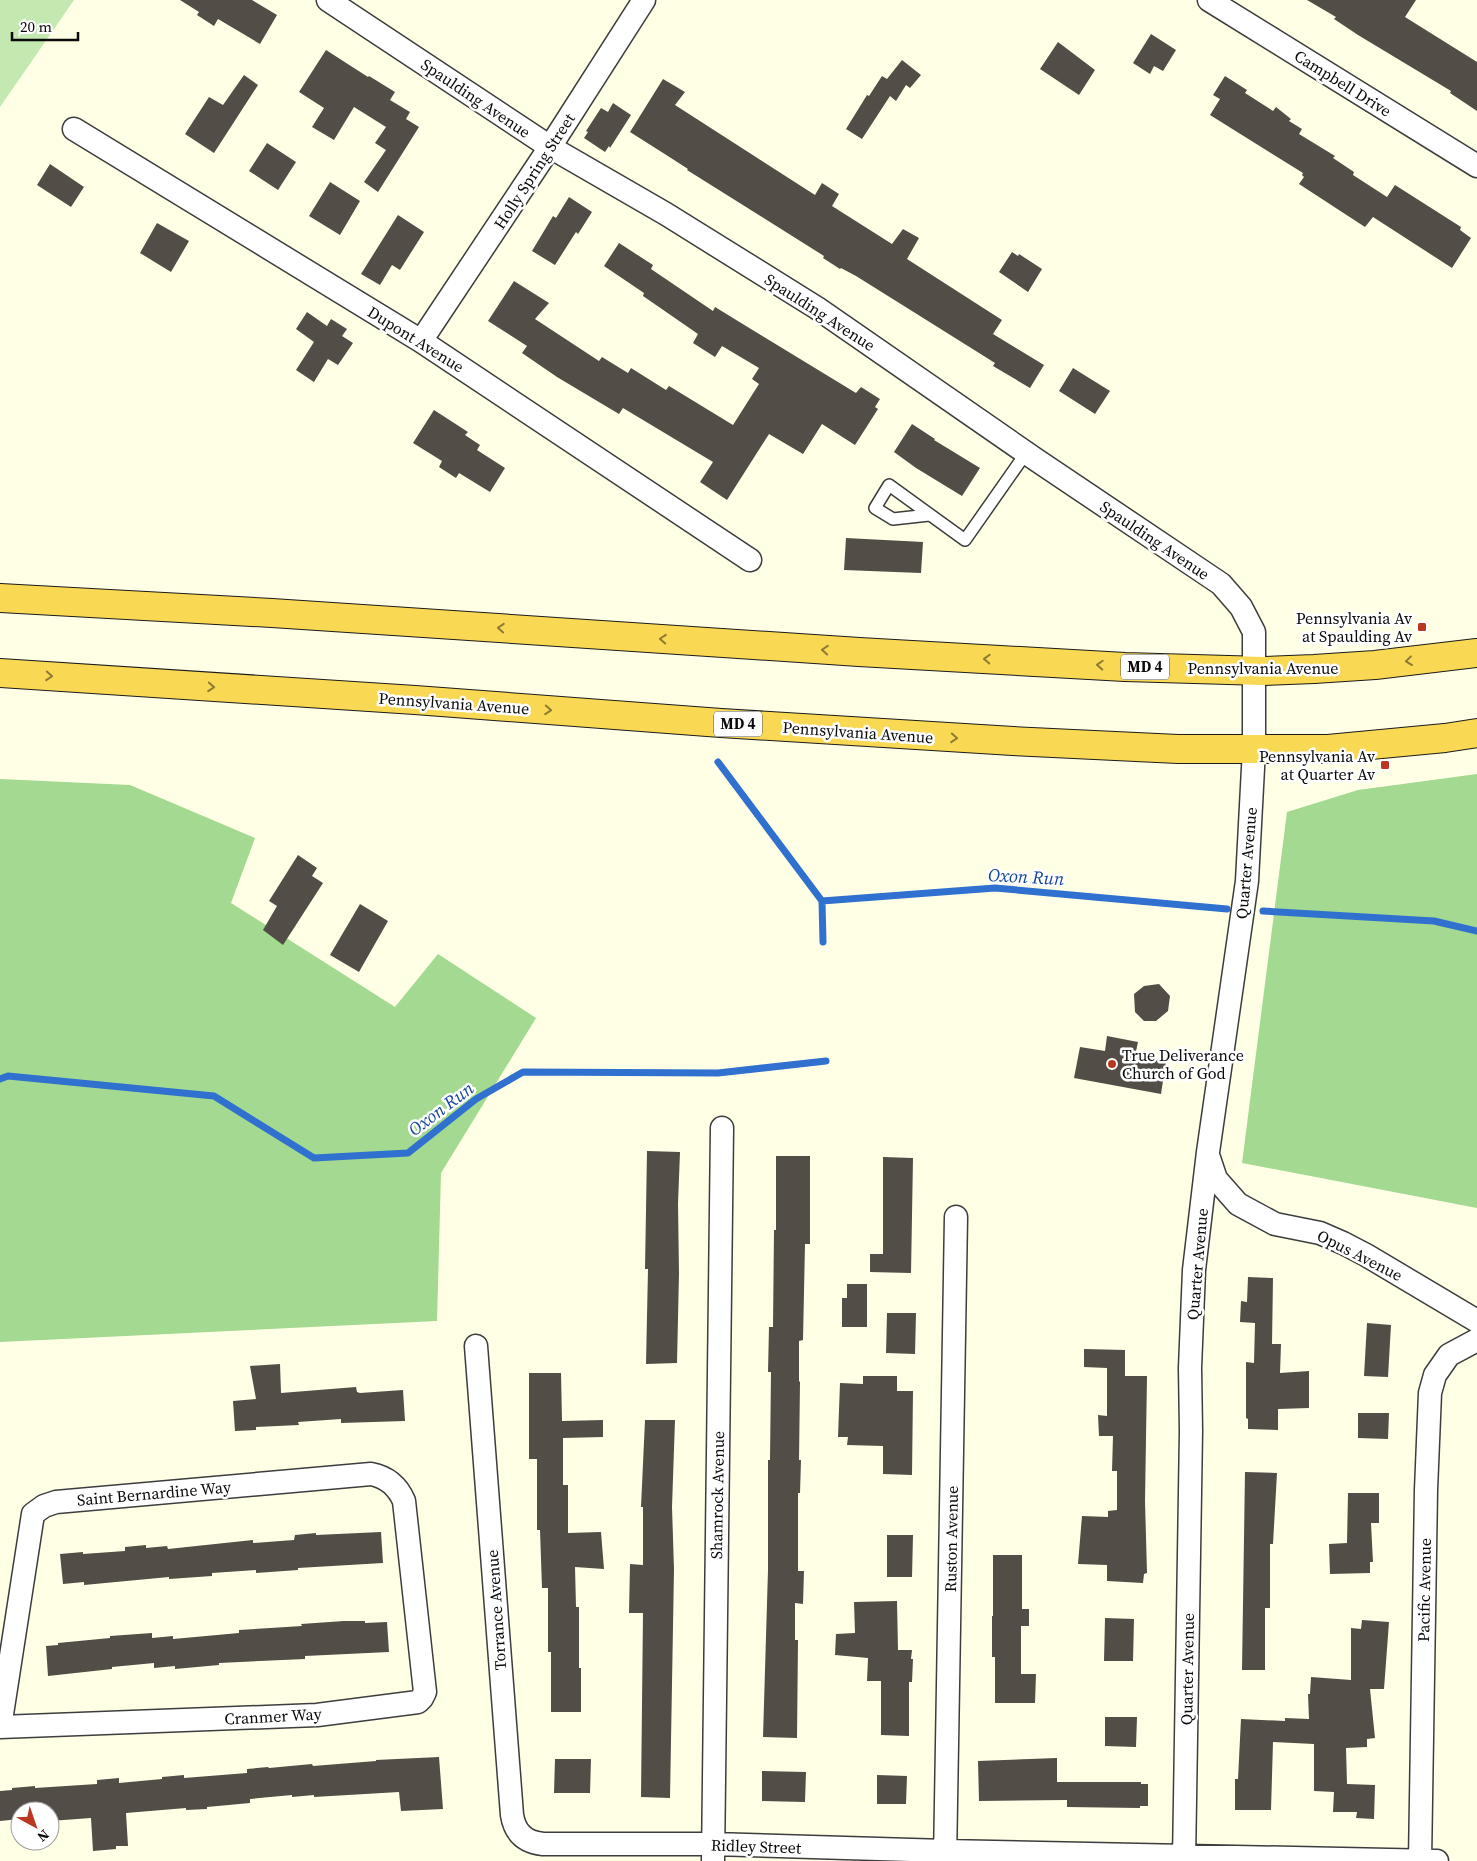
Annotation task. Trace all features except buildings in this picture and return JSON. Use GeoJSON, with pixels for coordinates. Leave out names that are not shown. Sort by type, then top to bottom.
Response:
{"type":"FeatureCollection","features":[{"type":"Feature","properties":{"kind":"highway","name":"Pennsylvania Avenue"},"geometry":{"type":"LineString","coordinates":[[0,598],[1125,667],[1253,671],[1375,665],[1477,653]]}},
{"type":"Feature","properties":{"kind":"highway","name":"Pennsylvania Avenue"},"geometry":{"type":"LineString","coordinates":[[0,673],[415,700],[731,724],[1178,749],[1328,749],[1445,738],[1477,733]]}},
{"type":"Feature","properties":{"kind":"street","name":"Spaulding Avenue"},"geometry":{"type":"LineString","coordinates":[[328,0],[550,147],[666,214],[817,308],[1026,453],[1221,584],[1240,607],[1254,632],[1253,671]]}},
{"type":"Feature","properties":{"kind":"street","name":"Holly Spring Street"},"geometry":{"type":"LineString","coordinates":[[421,340],[550,147],[644,0]]}},
{"type":"Feature","properties":{"kind":"street","name":"Campbell Drive"},"geometry":{"type":"LineString","coordinates":[[1209,0],[1477,166]]}},
{"type":"Feature","properties":{"kind":"street","name":"Dupont Avenue"},"geometry":{"type":"LineString","coordinates":[[74,129],[421,340],[750,560]]}},
{"type":"Feature","properties":{"kind":"street","name":"Quarter Avenue"},"geometry":{"type":"LineString","coordinates":[[1184,1858],[1191,1431],[1190,1368],[1194,1270],[1208,1152],[1247,880],[1254,749],[1253,671]]}},
{"type":"Feature","properties":{"kind":"street","name":"Shamrock Avenue"},"geometry":{"type":"LineString","coordinates":[[713,1853],[722,1128]]}},
{"type":"Feature","properties":{"kind":"street","name":"Opus Avenue"},"geometry":{"type":"LineString","coordinates":[[1208,1152],[1211,1168],[1216,1180],[1238,1204],[1275,1224],[1320,1233],[1351,1247],[1477,1321]]}},
{"type":"Feature","properties":{"kind":"street","name":"Ruston Avenue"},"geometry":{"type":"LineString","coordinates":[[945,1856],[956,1217]]}},
{"type":"Feature","properties":{"kind":"street","name":"Pacific Avenue"},"geometry":{"type":"LineString","coordinates":[[1420,1861],[1426,1490],[1430,1393],[1435,1375],[1449,1355],[1477,1340]]}},
{"type":"Feature","properties":{"kind":"street","name":"Torrance Avenue"},"geometry":{"type":"LineString","coordinates":[[476,1346],[514,1826],[524,1838],[532,1842],[554,1844]]}},
{"type":"Feature","properties":{"kind":"street","name":"Saint Bernardine Way"},"geometry":{"type":"LineString","coordinates":[[0,1727],[33,1514],[49,1504],[371,1474],[377,1475],[394,1486],[404,1502],[412,1579]]}},
{"type":"Feature","properties":{"kind":"street","name":"Cranmer Way"},"geometry":{"type":"LineString","coordinates":[[0,1727],[317,1715],[414,1704],[422,1698],[425,1692],[412,1579]]}},
{"type":"Feature","properties":{"kind":"street","name":"Ridley Street"},"geometry":{"type":"LineString","coordinates":[[554,1844],[713,1853],[1437,1861]]}},
{"type":"Feature","properties":{"kind":"lane"},"geometry":{"type":"LineString","coordinates":[[929,515],[965,540],[1026,453]]}},
{"type":"Feature","properties":{"kind":"green space"},"geometry":{"type":"Polygon","coordinates":[[[0,0],[74,0],[0,107],[0,0]]]}},
{"type":"Feature","properties":{"kind":"green space"},"geometry":{"type":"Polygon","coordinates":[[[1477,774],[1477,1208],[1242,1163],[1287,812],[1358,790],[1477,774]]]}},
{"type":"Feature","properties":{"kind":"green space"},"geometry":{"type":"Polygon","coordinates":[[[0,779],[130,785],[255,838],[231,903],[395,1007],[438,954],[536,1018],[441,1173],[437,1321],[0,1342],[0,779]]]}},
{"type":"Feature","properties":{"kind":"waterway","name":"Oxon Run"},"geometry":{"type":"LineString","coordinates":[[718,762],[822,901],[995,888],[1227,909]]}},
{"type":"Feature","properties":{"kind":"waterway","name":"Oxon Run"},"geometry":{"type":"LineString","coordinates":[[822,901],[823,942]]}},
{"type":"Feature","properties":{"kind":"waterway","name":"Oxon Run"},"geometry":{"type":"LineString","coordinates":[[1263,911],[1434,921],[1477,931]]}},
{"type":"Feature","properties":{"kind":"waterway","name":"Oxon Run"},"geometry":{"type":"LineString","coordinates":[[0,1079],[8,1076],[214,1096],[314,1158],[408,1153],[476,1099],[523,1072],[718,1073],[826,1061]]}},
{"type":"Feature","properties":{"kind":"place","name":"Pennsylvania Av at Spaulding Av"},"geometry":{"type":"Point","coordinates":[1422,627]}},
{"type":"Feature","properties":{"kind":"place","name":"Pennsylvania Av at Quarter Av"},"geometry":{"type":"Point","coordinates":[1385,765]}},
{"type":"Feature","properties":{"kind":"place","name":"True Deliverance Church of God"},"geometry":{"type":"Point","coordinates":[1112,1064]}}]}
